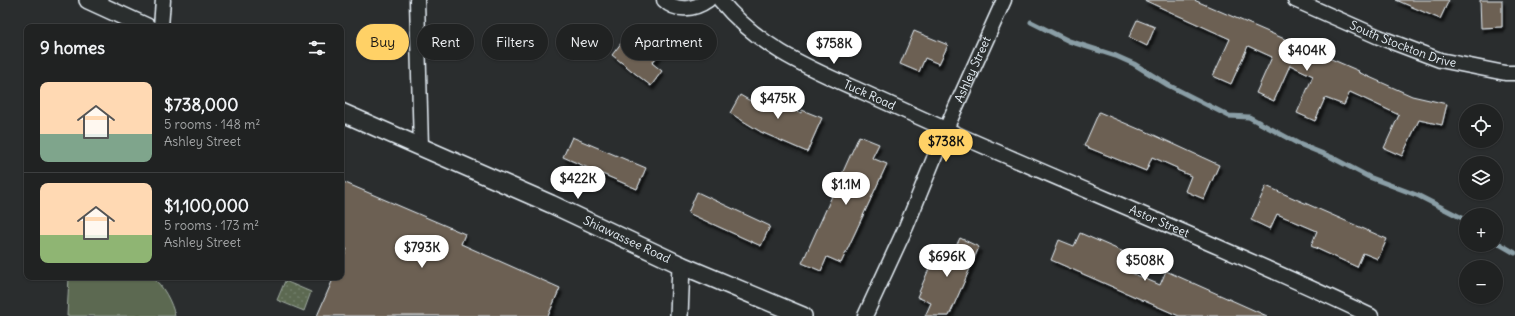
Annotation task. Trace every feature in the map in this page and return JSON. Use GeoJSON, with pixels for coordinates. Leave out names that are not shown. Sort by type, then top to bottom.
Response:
{"type":"FeatureCollection","features":[{"type":"Feature","properties":{"kind":"street"},"geometry":{"type":"LineString","coordinates":[[88,0],[140,24]]}},
{"type":"Feature","properties":{"kind":"street"},"geometry":{"type":"LineString","coordinates":[[161,24],[163,0]]}},
{"type":"Feature","properties":{"kind":"street"},"geometry":{"type":"LineString","coordinates":[[417,0],[421,148]]}},
{"type":"Feature","properties":{"kind":"street"},"geometry":{"type":"LineString","coordinates":[[664,0],[675,8],[686,9],[708,0]]}},
{"type":"Feature","properties":{"kind":"street","name":"Tuck Road"},"geometry":{"type":"LineString","coordinates":[[720,0],[734,16],[761,40],[785,55],[812,70],[946,129]]}},
{"type":"Feature","properties":{"kind":"street","name":"Ashley Street"},"geometry":{"type":"LineString","coordinates":[[865,316],[906,227],[946,129],[1004,0]]}},
{"type":"Feature","properties":{"kind":"street","name":"South Stockton Drive"},"geometry":{"type":"LineString","coordinates":[[1295,0],[1379,37],[1440,60],[1515,73]]}},
{"type":"Feature","properties":{"kind":"street","name":"Shiawassee Road"},"geometry":{"type":"LineString","coordinates":[[344,113],[552,204],[682,265],[803,316]]}},
{"type":"Feature","properties":{"kind":"street","name":"Astor Street"},"geometry":{"type":"LineString","coordinates":[[946,129],[1183,231],[1371,316]]}},
{"type":"Feature","properties":{"kind":"street"},"geometry":{"type":"LineString","coordinates":[[680,316],[682,265]]}},
{"type":"Feature","properties":{"kind":"green space"},"geometry":{"type":"Polygon","coordinates":[[[69,280],[155,280],[166,294],[172,305],[175,316],[67,316],[69,280]]]}},
{"type":"Feature","properties":{"kind":"green space"},"geometry":{"type":"Polygon","coordinates":[[[285,281],[311,292],[304,311],[277,300],[285,281]]]}},
{"type":"Feature","properties":{"kind":"building"},"geometry":{"type":"Polygon","coordinates":[[[1144,0],[1194,0],[1359,71],[1358,72],[1412,96],[1447,104],[1442,125],[1419,120],[1402,156],[1384,148],[1399,115],[1350,92],[1344,105],[1325,98],[1315,121],[1297,113],[1313,76],[1290,65],[1274,101],[1256,93],[1272,57],[1248,46],[1231,84],[1213,76],[1230,39],[1144,0]]]}},
{"type":"Feature","properties":{"kind":"building"},"geometry":{"type":"Polygon","coordinates":[[[1396,0],[1449,0],[1440,19],[1396,0]]]}},
{"type":"Feature","properties":{"kind":"building"},"geometry":{"type":"Polygon","coordinates":[[[1480,0],[1502,0],[1502,27],[1481,28],[1480,0]]]}},
{"type":"Feature","properties":{"kind":"building"},"geometry":{"type":"Polygon","coordinates":[[[1137,20],[1155,27],[1147,46],[1129,37],[1137,20]]]}},
{"type":"Feature","properties":{"kind":"building"},"geometry":{"type":"Polygon","coordinates":[[[914,31],[948,45],[939,64],[925,58],[919,72],[900,64],[914,31]]]}},
{"type":"Feature","properties":{"kind":"building"},"geometry":{"type":"Polygon","coordinates":[[[621,43],[621,60],[654,60],[652,63],[662,71],[651,86],[613,56],[621,43]]]}},
{"type":"Feature","properties":{"kind":"building"},"geometry":{"type":"Polygon","coordinates":[[[762,90],[801,113],[802,110],[822,118],[807,152],[761,132],[730,113],[740,95],[754,103],[762,90]]]}},
{"type":"Feature","properties":{"kind":"building"},"geometry":{"type":"Polygon","coordinates":[[[1099,112],[1141,129],[1219,165],[1204,199],[1185,191],[1191,176],[1177,170],[1177,168],[1152,157],[1146,171],[1084,146],[1099,112]]]}},
{"type":"Feature","properties":{"kind":"building"},"geometry":{"type":"Polygon","coordinates":[[[859,136],[879,144],[872,158],[887,164],[841,263],[827,257],[821,271],[802,263],[859,136]]]}},
{"type":"Feature","properties":{"kind":"building"},"geometry":{"type":"Polygon","coordinates":[[[572,137],[646,168],[637,189],[563,157],[572,137]]]}},
{"type":"Feature","properties":{"kind":"building"},"geometry":{"type":"Polygon","coordinates":[[[344,182],[465,234],[461,244],[560,288],[548,316],[317,316],[333,280],[344,280],[344,256],[347,249],[344,248],[344,182]]]}},
{"type":"Feature","properties":{"kind":"building"},"geometry":{"type":"Polygon","coordinates":[[[1266,186],[1387,239],[1378,259],[1363,253],[1357,267],[1311,246],[1317,231],[1277,214],[1270,229],[1251,220],[1266,186]]]}},
{"type":"Feature","properties":{"kind":"building"},"geometry":{"type":"Polygon","coordinates":[[[697,192],[770,226],[761,246],[688,213],[697,192]]]}},
{"type":"Feature","properties":{"kind":"building"},"geometry":{"type":"Polygon","coordinates":[[[1080,233],[1126,253],[1120,267],[1134,274],[1160,285],[1166,271],[1267,316],[1179,316],[1051,260],[1059,240],[1074,246],[1080,233]]]}},
{"type":"Feature","properties":{"kind":"building"},"geometry":{"type":"Polygon","coordinates":[[[960,238],[979,247],[949,316],[925,316],[931,303],[917,297],[939,246],[953,252],[960,238]]]}},
{"type":"Feature","properties":{"kind":"waterway"},"geometry":{"type":"LineString","coordinates":[[1031,22],[1069,41],[1116,56],[1134,64],[1168,85],[1229,116],[1249,117],[1299,144],[1331,157],[1369,177],[1419,196],[1459,216]]}},
{"type":"Feature","properties":{"kind":"waterway"},"geometry":{"type":"LineString","coordinates":[[1503,246],[1515,253]]}}]}
